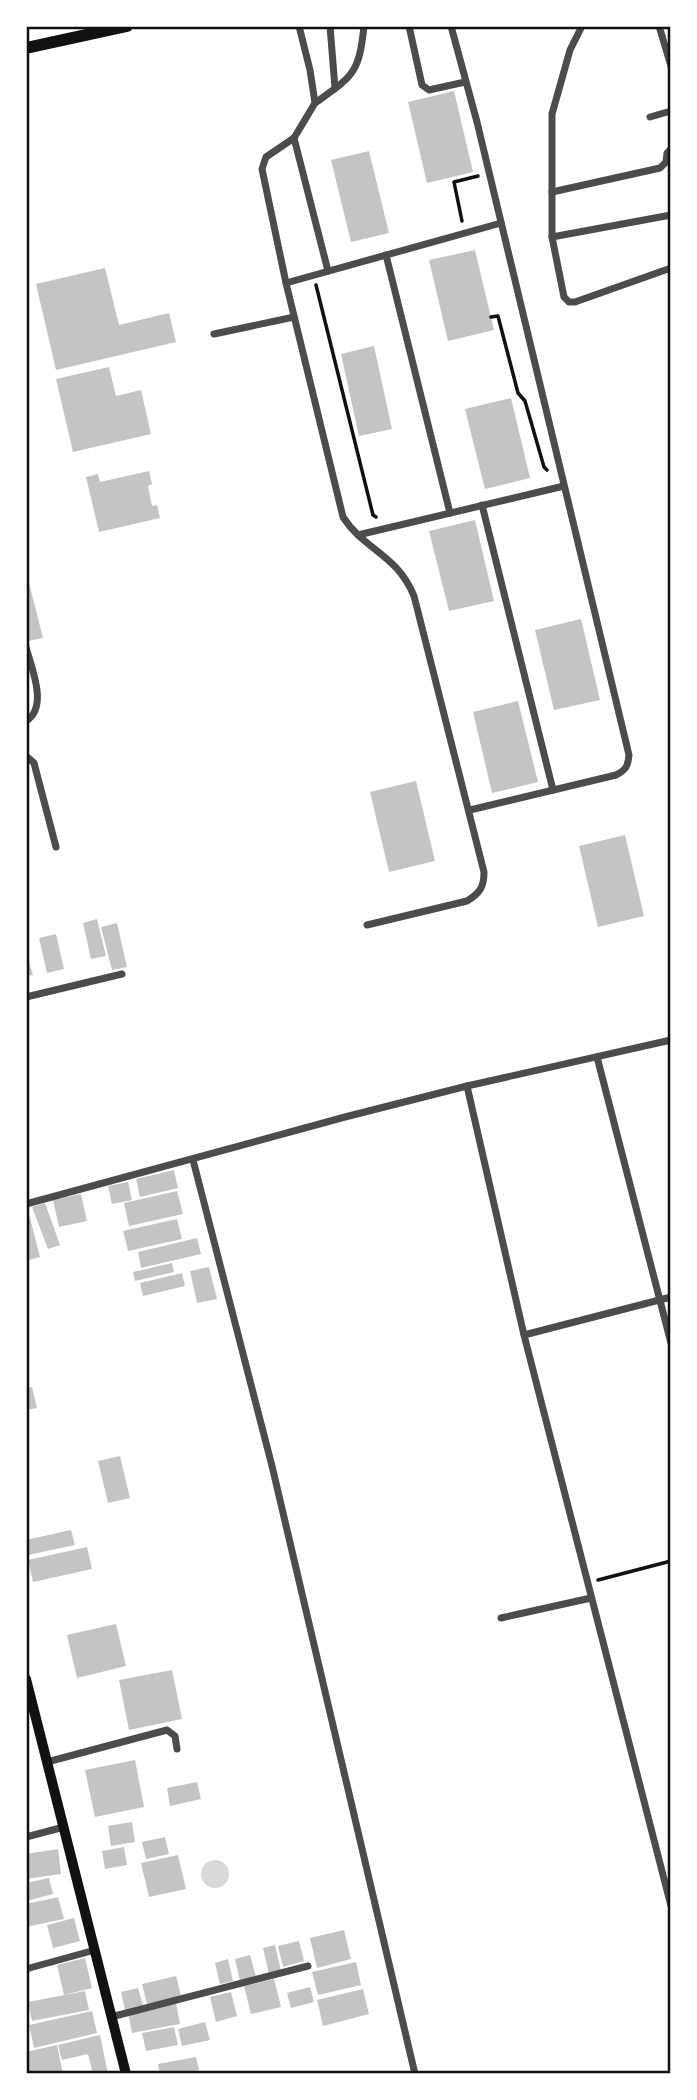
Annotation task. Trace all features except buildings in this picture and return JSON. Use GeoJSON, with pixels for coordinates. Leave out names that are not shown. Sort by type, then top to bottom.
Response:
{"type":"FeatureCollection","features":[{"type":"Feature","properties":{"kind":"main road"},"geometry":{"type":"LineString","coordinates":[[26,48],[127,26]]}},
{"type":"Feature","properties":{"kind":"main road"},"geometry":{"type":"LineString","coordinates":[[26,1679],[28,1696],[127,2074]]}},
{"type":"Feature","properties":{"kind":"street"},"geometry":{"type":"LineString","coordinates":[[299,26],[315,103]]}},
{"type":"Feature","properties":{"kind":"street"},"geometry":{"type":"LineString","coordinates":[[330,26],[335,88]]}},
{"type":"Feature","properties":{"kind":"street"},"geometry":{"type":"LineString","coordinates":[[364,26],[361,54],[355,71],[315,103],[294,138],[266,157],[262,169],[337,499],[350,528],[396,565],[408,581],[414,596],[484,873],[484,885],[477,895],[467,901],[367,925]]}},
{"type":"Feature","properties":{"kind":"street"},"geometry":{"type":"LineString","coordinates":[[409,26],[425,89],[465,82]]}},
{"type":"Feature","properties":{"kind":"street"},"geometry":{"type":"LineString","coordinates":[[451,26],[629,755],[624,771],[616,775],[470,810]]}},
{"type":"Feature","properties":{"kind":"street"},"geometry":{"type":"LineString","coordinates":[[582,26],[570,50],[552,114],[552,237],[564,297],[569,302],[575,302],[671,268]]}},
{"type":"Feature","properties":{"kind":"street"},"geometry":{"type":"LineString","coordinates":[[659,26],[671,66]]}},
{"type":"Feature","properties":{"kind":"street"},"geometry":{"type":"LineString","coordinates":[[650,117],[671,111]]}},
{"type":"Feature","properties":{"kind":"street"},"geometry":{"type":"LineString","coordinates":[[294,138],[328,271]]}},
{"type":"Feature","properties":{"kind":"street"},"geometry":{"type":"LineString","coordinates":[[552,192],[660,168],[666,162],[667,153],[671,149]]}},
{"type":"Feature","properties":{"kind":"street"},"geometry":{"type":"LineString","coordinates":[[552,237],[671,215]]}},
{"type":"Feature","properties":{"kind":"street"},"geometry":{"type":"LineString","coordinates":[[286,283],[501,223]]}},
{"type":"Feature","properties":{"kind":"street"},"geometry":{"type":"LineString","coordinates":[[386,255],[450,513]]}},
{"type":"Feature","properties":{"kind":"street"},"geometry":{"type":"LineString","coordinates":[[214,334],[294,317]]}},
{"type":"Feature","properties":{"kind":"street"},"geometry":{"type":"LineString","coordinates":[[358,535],[564,486]]}},
{"type":"Feature","properties":{"kind":"street"},"geometry":{"type":"LineString","coordinates":[[482,505],[553,790]]}},
{"type":"Feature","properties":{"kind":"street"},"geometry":{"type":"LineString","coordinates":[[26,647],[38,698],[36,711],[26,721]]}},
{"type":"Feature","properties":{"kind":"street"},"geometry":{"type":"LineString","coordinates":[[26,756],[34,764],[56,847]]}},
{"type":"Feature","properties":{"kind":"street"},"geometry":{"type":"LineString","coordinates":[[26,997],[122,974]]}},
{"type":"Feature","properties":{"kind":"street"},"geometry":{"type":"LineString","coordinates":[[26,1204],[345,1117],[467,1086],[671,1040]]}},
{"type":"Feature","properties":{"kind":"street"},"geometry":{"type":"LineString","coordinates":[[597,1057],[671,1343]]}},
{"type":"Feature","properties":{"kind":"street"},"geometry":{"type":"LineString","coordinates":[[467,1086],[523,1335],[671,1906]]}},
{"type":"Feature","properties":{"kind":"street"},"geometry":{"type":"LineString","coordinates":[[193,1160],[272,1466],[415,2074]]}},
{"type":"Feature","properties":{"kind":"street"},"geometry":{"type":"LineString","coordinates":[[523,1335],[671,1297]]}},
{"type":"Feature","properties":{"kind":"street"},"geometry":{"type":"LineString","coordinates":[[501,1618],[591,1598]]}},
{"type":"Feature","properties":{"kind":"street"},"geometry":{"type":"LineString","coordinates":[[47,1762],[167,1730],[175,1736],[177,1749]]}},
{"type":"Feature","properties":{"kind":"street"},"geometry":{"type":"LineString","coordinates":[[26,1837],[64,1827]]}},
{"type":"Feature","properties":{"kind":"street"},"geometry":{"type":"LineString","coordinates":[[26,1969],[95,1950]]}},
{"type":"Feature","properties":{"kind":"street"},"geometry":{"type":"LineString","coordinates":[[111,2017],[308,1966]]}},
{"type":"Feature","properties":{"kind":"path"},"geometry":{"type":"LineString","coordinates":[[462,221],[454,182],[489,174]]}},
{"type":"Feature","properties":{"kind":"path"},"geometry":{"type":"LineString","coordinates":[[313,275],[373,515],[380,520]]}},
{"type":"Feature","properties":{"kind":"path"},"geometry":{"type":"LineString","coordinates":[[491,317],[498,316],[518,393],[525,401],[544,467],[549,472],[553,488]]}},
{"type":"Feature","properties":{"kind":"path"},"geometry":{"type":"LineString","coordinates":[[587,1583],[671,1561]]}},
{"type":"Feature","properties":{"kind":"shaded area"},"geometry":{"type":"Polygon","coordinates":[[[215,1860],[225,1864],[229,1874],[225,1884],[215,1888],[205,1884],[201,1874],[205,1864],[215,1860]]]}}]}
